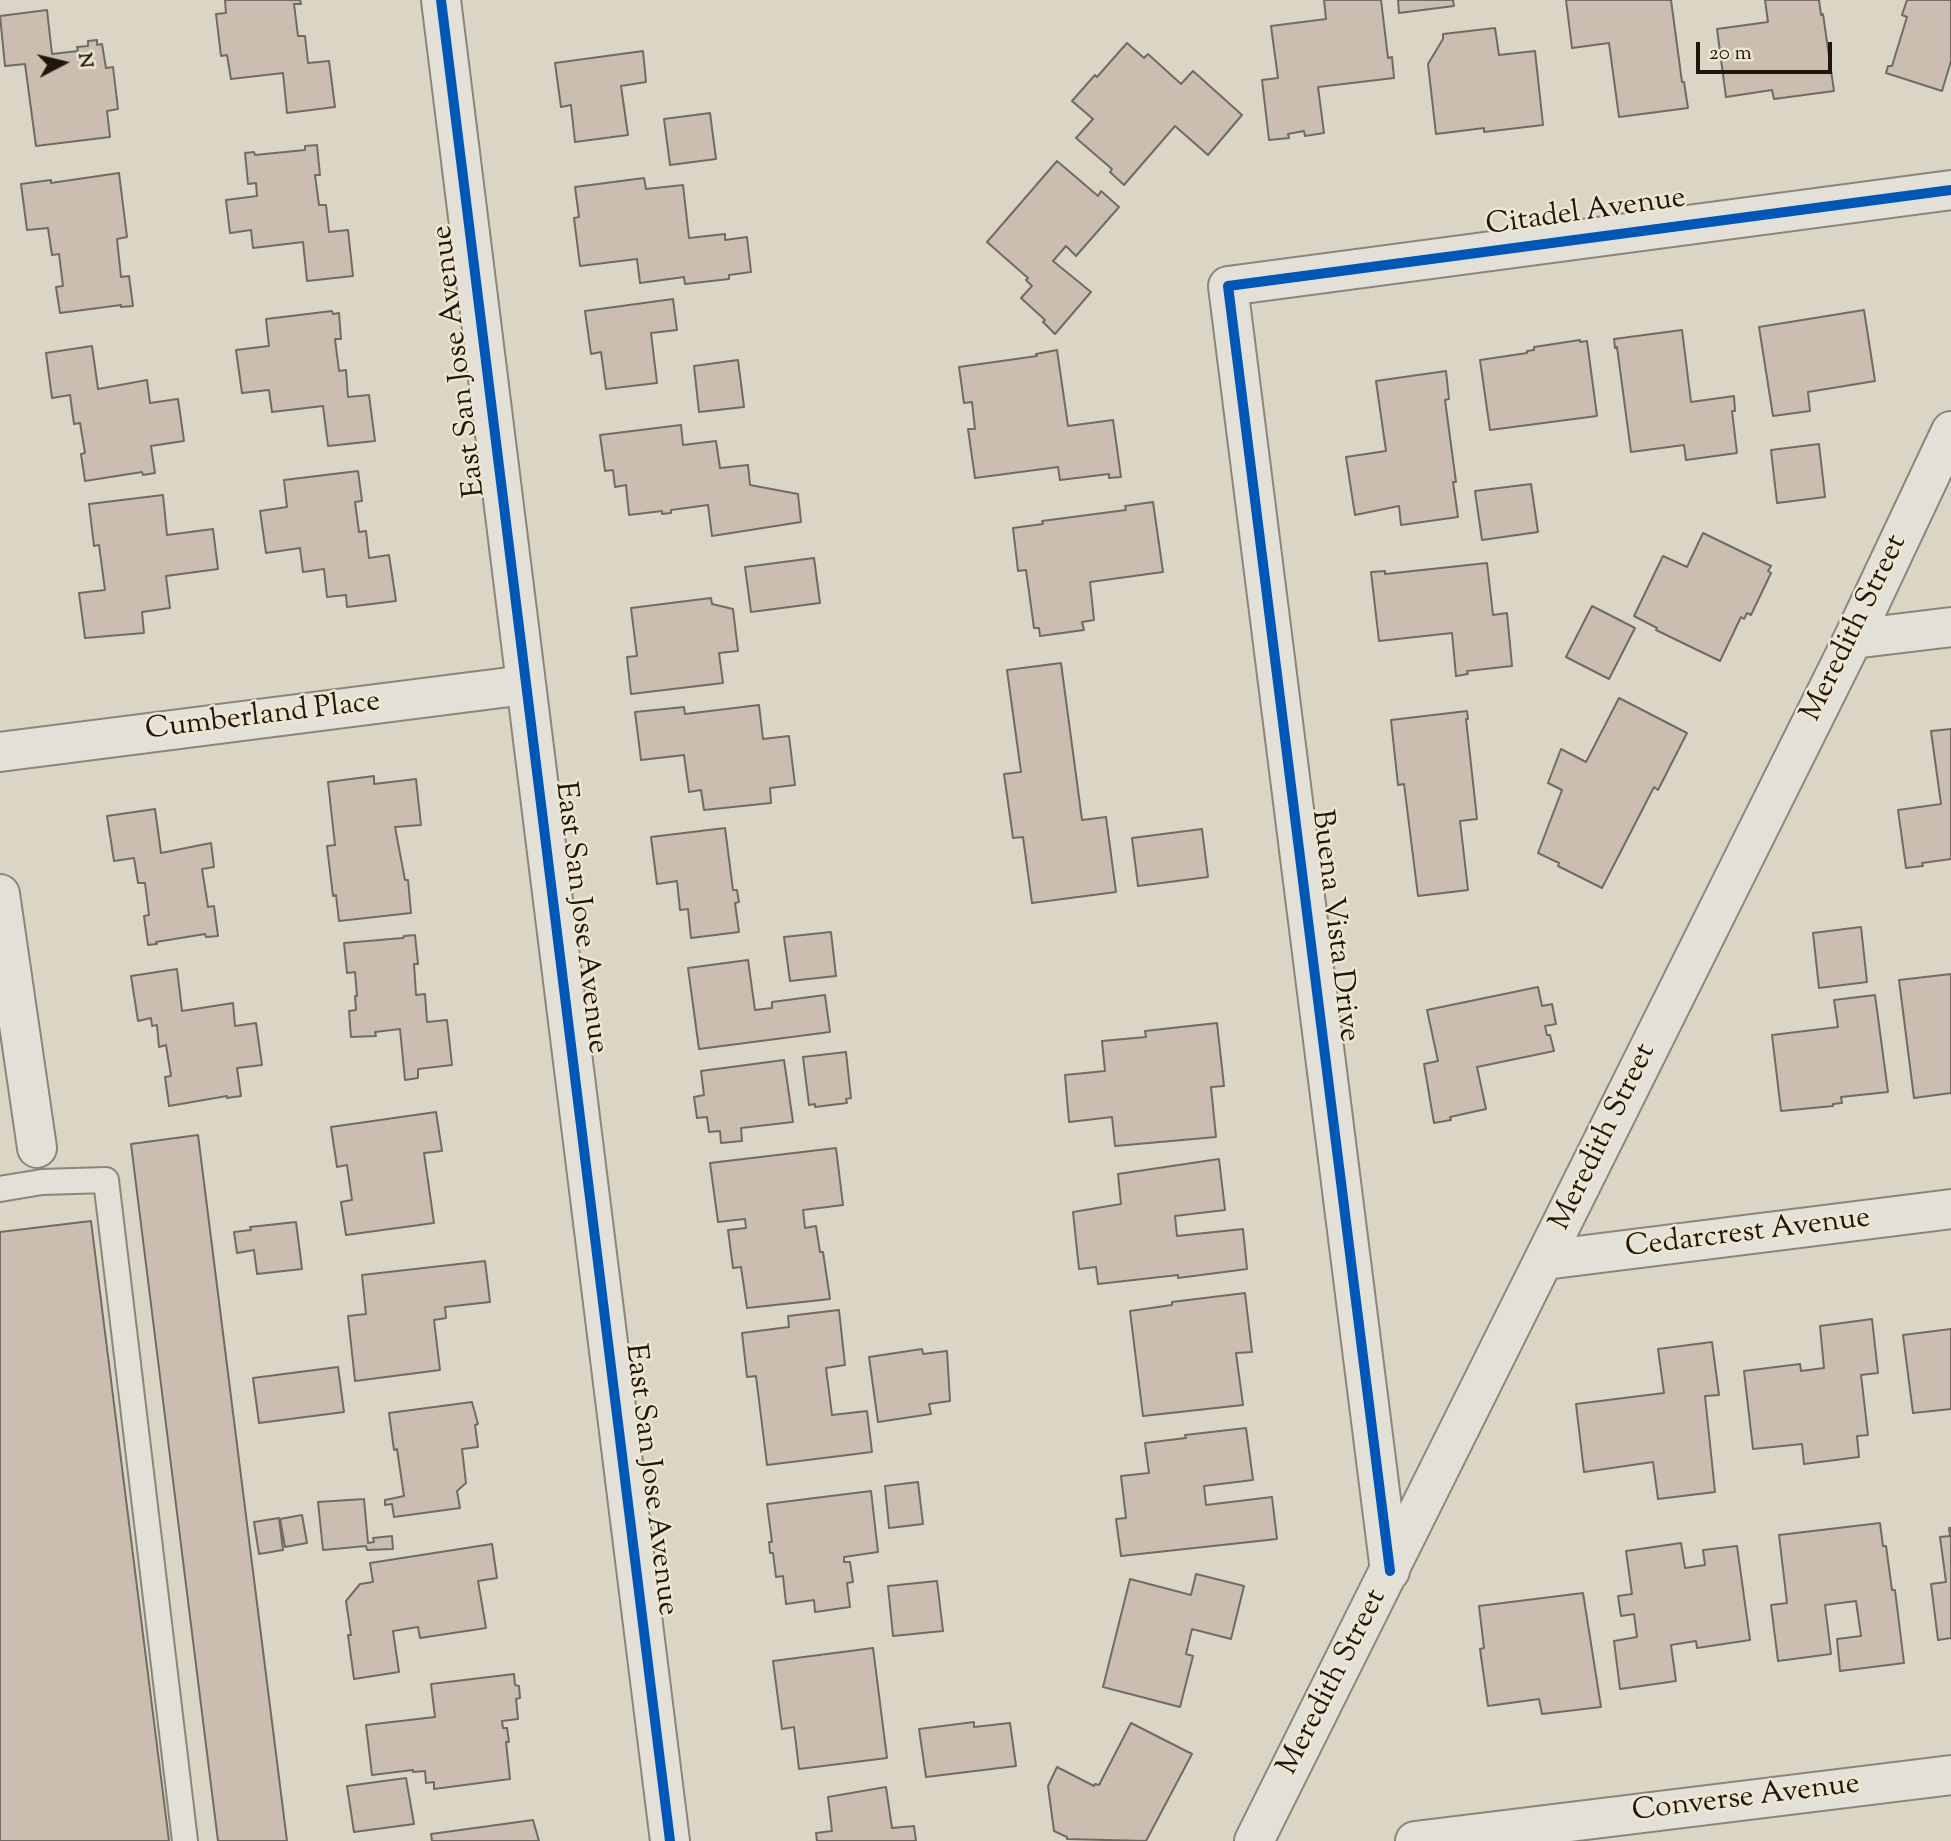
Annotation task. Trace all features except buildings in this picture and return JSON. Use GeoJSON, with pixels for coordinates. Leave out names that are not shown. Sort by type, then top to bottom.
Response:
{"type":"FeatureCollection","features":[{"type":"Feature","properties":{"kind":"street","name":"East San Jose Avenue"},"geometry":{"type":"LineString","coordinates":[[441,0],[670,1841]]}},
{"type":"Feature","properties":{"kind":"street","name":"Citadel Avenue"},"geometry":{"type":"LineString","coordinates":[[1228,286],[1951,190]]}},
{"type":"Feature","properties":{"kind":"street","name":"Buena Vista Drive"},"geometry":{"type":"LineString","coordinates":[[1228,286],[1390,1571]]}},
{"type":"Feature","properties":{"kind":"street","name":"Meredith Street"},"geometry":{"type":"LineString","coordinates":[[1254,1841],[1853,639],[1951,432]]}},
{"type":"Feature","properties":{"kind":"street"},"geometry":{"type":"LineString","coordinates":[[1853,639],[1951,627]]}},
{"type":"Feature","properties":{"kind":"street","name":"Cumberland Place"},"geometry":{"type":"LineString","coordinates":[[0,752],[525,685]]}},
{"type":"Feature","properties":{"kind":"street"},"geometry":{"type":"LineString","coordinates":[[0,894],[39,1165]]}},
{"type":"Feature","properties":{"kind":"street","name":"Cedarcrest Avenue"},"geometry":{"type":"LineString","coordinates":[[1545,1260],[1951,1209]]}},
{"type":"Feature","properties":{"kind":"street","name":"Converse Avenue"},"geometry":{"type":"LineString","coordinates":[[1415,1841],[1951,1775]]}},
{"type":"Feature","properties":{"kind":"lane"},"geometry":{"type":"LineString","coordinates":[[0,1189],[39,1165],[106,1180],[185,1841]]}},
{"type":"Feature","properties":{"kind":"cycle path"},"geometry":{"type":"LineString","coordinates":[[441,0],[670,1841]]}},
{"type":"Feature","properties":{"kind":"cycle path"},"geometry":{"type":"LineString","coordinates":[[1390,1571],[1228,286],[1951,190]]}}]}
